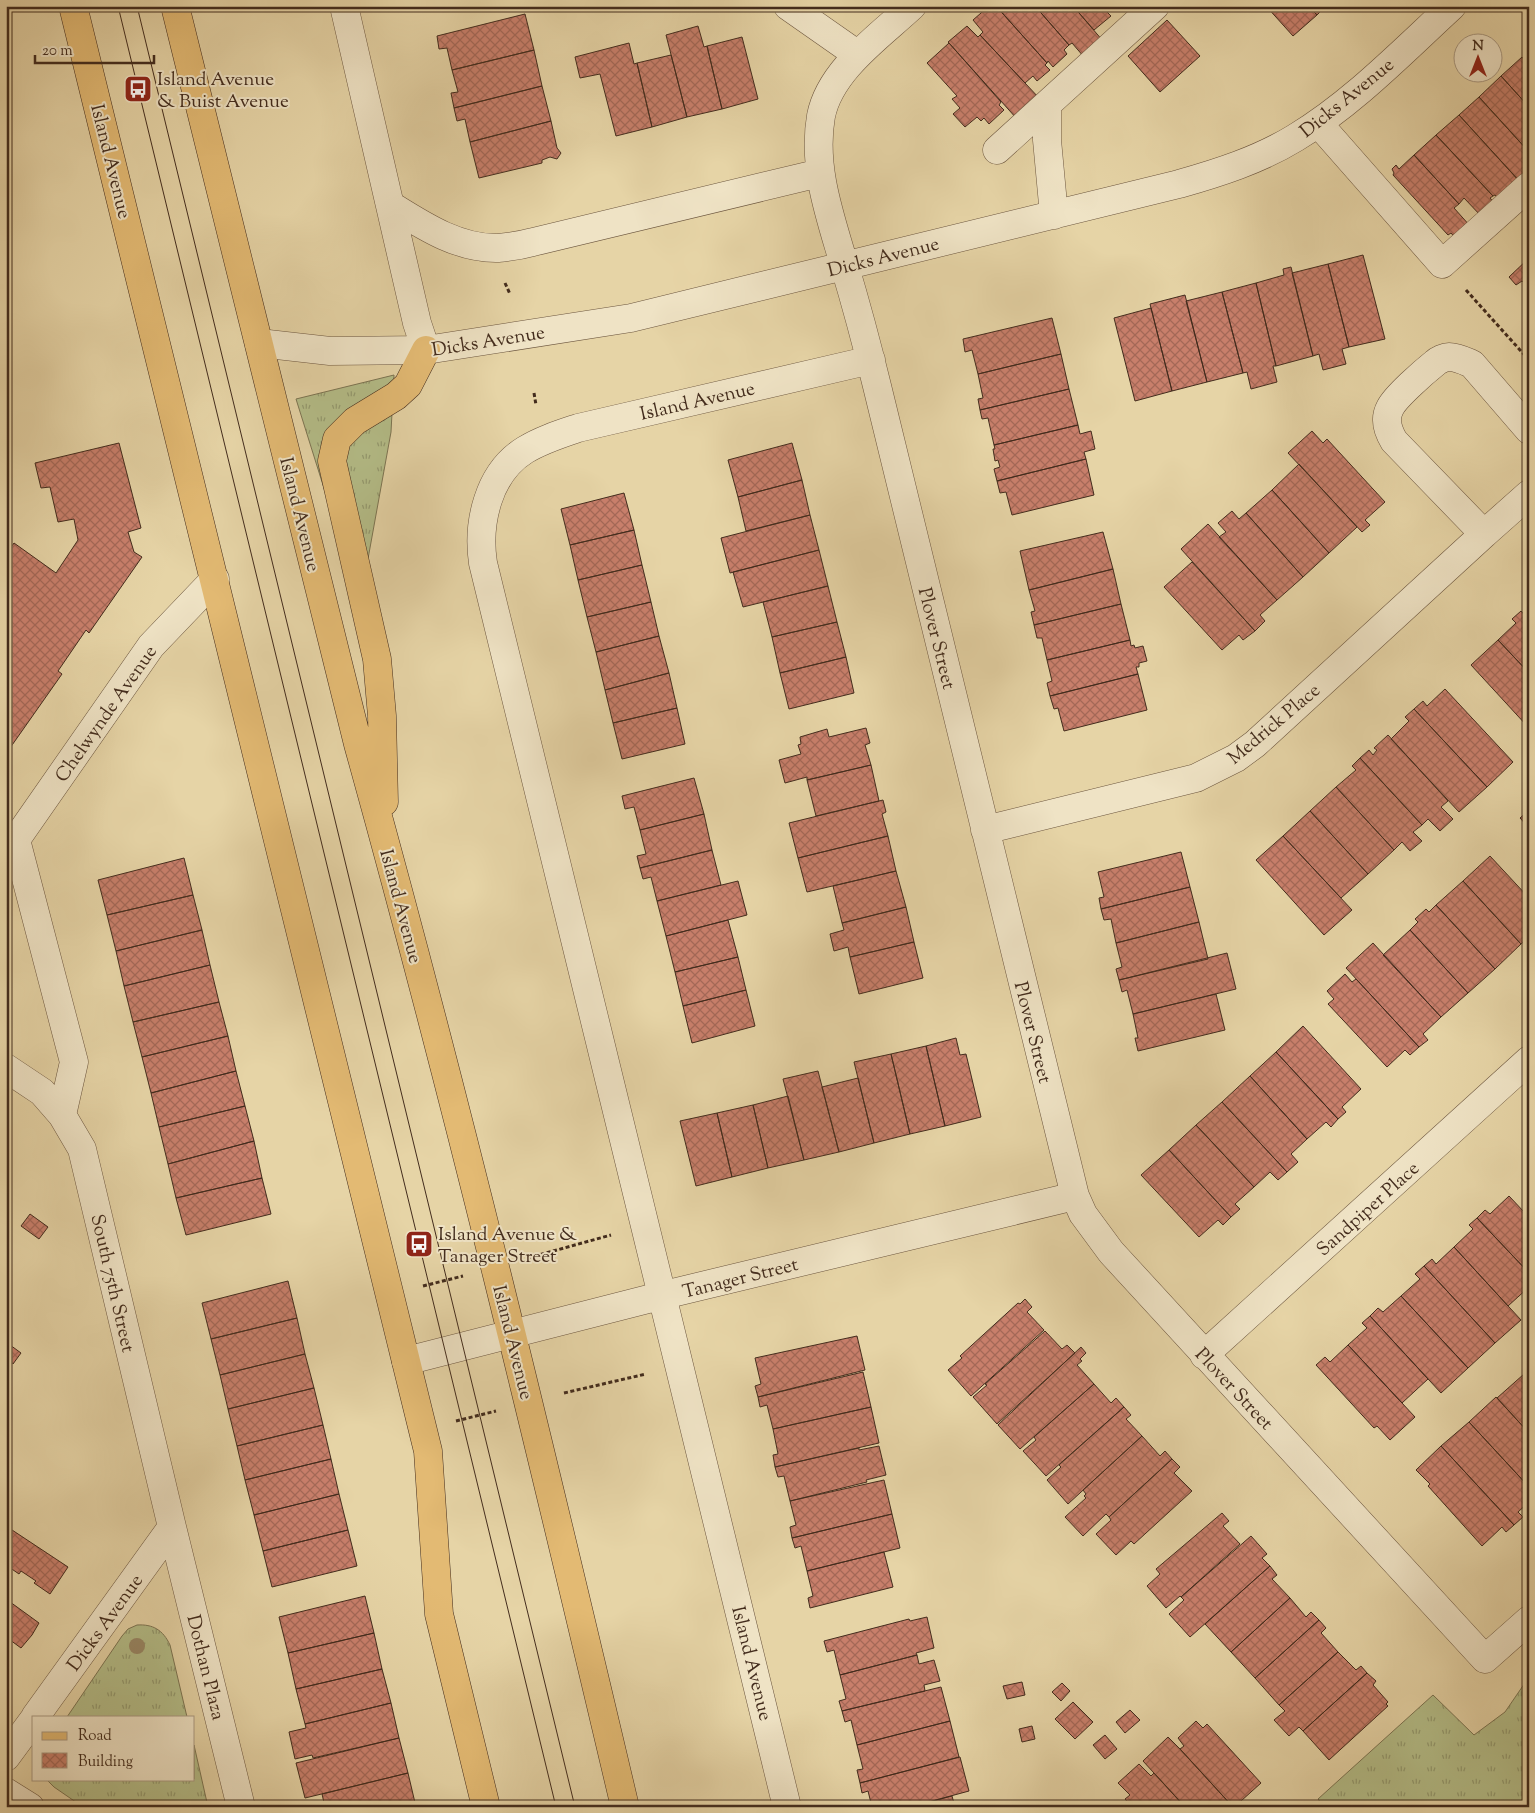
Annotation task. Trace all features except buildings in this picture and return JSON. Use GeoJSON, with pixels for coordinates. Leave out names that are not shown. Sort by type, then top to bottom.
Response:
{"type":"FeatureCollection","features":[{"type":"Feature","properties":{"kind":"main road","name":"Island Avenue"},"geometry":{"type":"LineString","coordinates":[[74,6],[428,1452],[439,1614],[486,1807]]}},
{"type":"Feature","properties":{"kind":"main road","name":"Island Avenue"},"geometry":{"type":"LineString","coordinates":[[175,6],[358,744],[512,1334],[625,1807]]}},
{"type":"Feature","properties":{"kind":"main road"},"geometry":{"type":"LineString","coordinates":[[384,838],[382,716],[377,659],[332,461],[337,439],[354,421],[396,396],[408,385],[426,350]]}},
{"type":"Feature","properties":{"kind":"street"},"geometry":{"type":"LineString","coordinates":[[344,6],[418,323],[426,350]]}},
{"type":"Feature","properties":{"kind":"street"},"geometry":{"type":"LineString","coordinates":[[788,6],[858,55]]}},
{"type":"Feature","properties":{"kind":"street"},"geometry":{"type":"LineString","coordinates":[[844,266],[825,203],[820,173],[819,130],[821,114],[826,97],[835,81],[858,55],[912,6]]}},
{"type":"Feature","properties":{"kind":"street"},"geometry":{"type":"LineString","coordinates":[[997,150],[1155,6]]}},
{"type":"Feature","properties":{"kind":"street","name":"Dicks Avenue"},"geometry":{"type":"LineString","coordinates":[[259,343],[330,351],[426,350],[630,318],[1206,177],[1263,155],[1318,123],[1367,84],[1452,6]]}},
{"type":"Feature","properties":{"kind":"street"},"geometry":{"type":"LineString","coordinates":[[1047,105],[1047,140],[1054,215]]}},
{"type":"Feature","properties":{"kind":"street"},"geometry":{"type":"LineString","coordinates":[[1318,123],[1442,264],[1529,186]]}},
{"type":"Feature","properties":{"kind":"street"},"geometry":{"type":"LineString","coordinates":[[390,205],[427,228],[449,238],[474,245],[496,248],[533,242],[820,173]]}},
{"type":"Feature","properties":{"kind":"street","name":"Plover Street"},"geometry":{"type":"LineString","coordinates":[[844,266],[870,360],[1074,1196],[1083,1214],[1110,1252],[1486,1659],[1529,1620]]}},
{"type":"Feature","properties":{"kind":"street"},"geometry":{"type":"LineString","coordinates":[[1484,534],[1394,441],[1389,432],[1387,420],[1390,408],[1436,362],[1448,357],[1461,359],[1472,364],[1529,430]]}},
{"type":"Feature","properties":{"kind":"street","name":"Island Avenue"},"geometry":{"type":"LineString","coordinates":[[788,1807],[483,563],[481,546],[484,511],[499,478],[509,463],[524,451],[542,441],[578,428],[870,360]]}},
{"type":"Feature","properties":{"kind":"street","name":"Medrick Place"},"geometry":{"type":"LineString","coordinates":[[985,830],[1196,778],[1236,758],[1255,744],[1529,494]]}},
{"type":"Feature","properties":{"kind":"street","name":"Chelwynde Avenue"},"geometry":{"type":"LineString","coordinates":[[11,847],[151,646],[214,579]]}},
{"type":"Feature","properties":{"kind":"street"},"geometry":{"type":"LineString","coordinates":[[11,847],[74,1062],[62,1115]]}},
{"type":"Feature","properties":{"kind":"street","name":"Sandpiper Place"},"geometry":{"type":"LineString","coordinates":[[1204,1355],[1529,1060]]}},
{"type":"Feature","properties":{"kind":"street","name":"South 75th Street"},"geometry":{"type":"LineString","coordinates":[[6,1068],[42,1092],[62,1115],[82,1149],[172,1527]]}},
{"type":"Feature","properties":{"kind":"street","name":"Tanager Street"},"geometry":{"type":"LineString","coordinates":[[406,1360],[664,1295],[1074,1196]]}},
{"type":"Feature","properties":{"kind":"street","name":"Dicks Avenue"},"geometry":{"type":"LineString","coordinates":[[36,1716],[172,1527]]}},
{"type":"Feature","properties":{"kind":"street","name":"Dothan Plaza"},"geometry":{"type":"LineString","coordinates":[[172,1527],[241,1807]]}},
{"type":"Feature","properties":{"kind":"street","name":"Dicks Avenue"},"geometry":{"type":"LineString","coordinates":[[6,1757],[32,1722]]}},
{"type":"Feature","properties":{"kind":"street"},"geometry":{"type":"LineString","coordinates":[[6,1792],[30,1807]]}},
{"type":"Feature","properties":{"kind":"path"},"geometry":{"type":"LineString","coordinates":[[1442,264],[1529,360]]}},
{"type":"Feature","properties":{"kind":"path"},"geometry":{"type":"LineString","coordinates":[[528,1258],[617,1234]]}},
{"type":"Feature","properties":{"kind":"path"},"geometry":{"type":"LineString","coordinates":[[420,1286],[463,1276]]}},
{"type":"Feature","properties":{"kind":"path"},"geometry":{"type":"LineString","coordinates":[[564,1394],[652,1373]]}},
{"type":"Feature","properties":{"kind":"path"},"geometry":{"type":"LineString","coordinates":[[454,1422],[497,1411]]}},
{"type":"Feature","properties":{"kind":"green space"},"geometry":{"type":"Polygon","coordinates":[[[394,375],[391,432],[360,603],[296,399],[394,375]]]}},
{"type":"Feature","properties":{"kind":"green space"},"geometry":{"type":"Polygon","coordinates":[[[137,1625],[148,1626],[157,1629],[164,1635],[170,1645],[187,1716],[68,1716],[122,1636],[128,1629],[137,1625]]]}},
{"type":"Feature","properties":{"kind":"green space"},"geometry":{"type":"Polygon","coordinates":[[[1529,1677],[1529,1807],[1324,1807],[1318,1799],[1433,1695],[1474,1735],[1505,1712],[1529,1677]]]}},
{"type":"Feature","properties":{"kind":"green space"},"geometry":{"type":"Polygon","coordinates":[[[195,1749],[208,1807],[83,1807],[47,1780],[195,1780],[195,1749]]]}},
{"type":"Feature","properties":{"kind":"tram line"},"geometry":{"type":"LineString","coordinates":[[118,6],[556,1807]]}},
{"type":"Feature","properties":{"kind":"tram line"},"geometry":{"type":"LineString","coordinates":[[137,6],[575,1807]]}},
{"type":"Feature","properties":{"kind":"place","name":"Island Avenue & Buist Avenue"},"geometry":{"type":"Point","coordinates":[138,89]}},
{"type":"Feature","properties":{"kind":"place","name":"Island Avenue & Tanager Street"},"geometry":{"type":"Point","coordinates":[419,1244]}}]}
